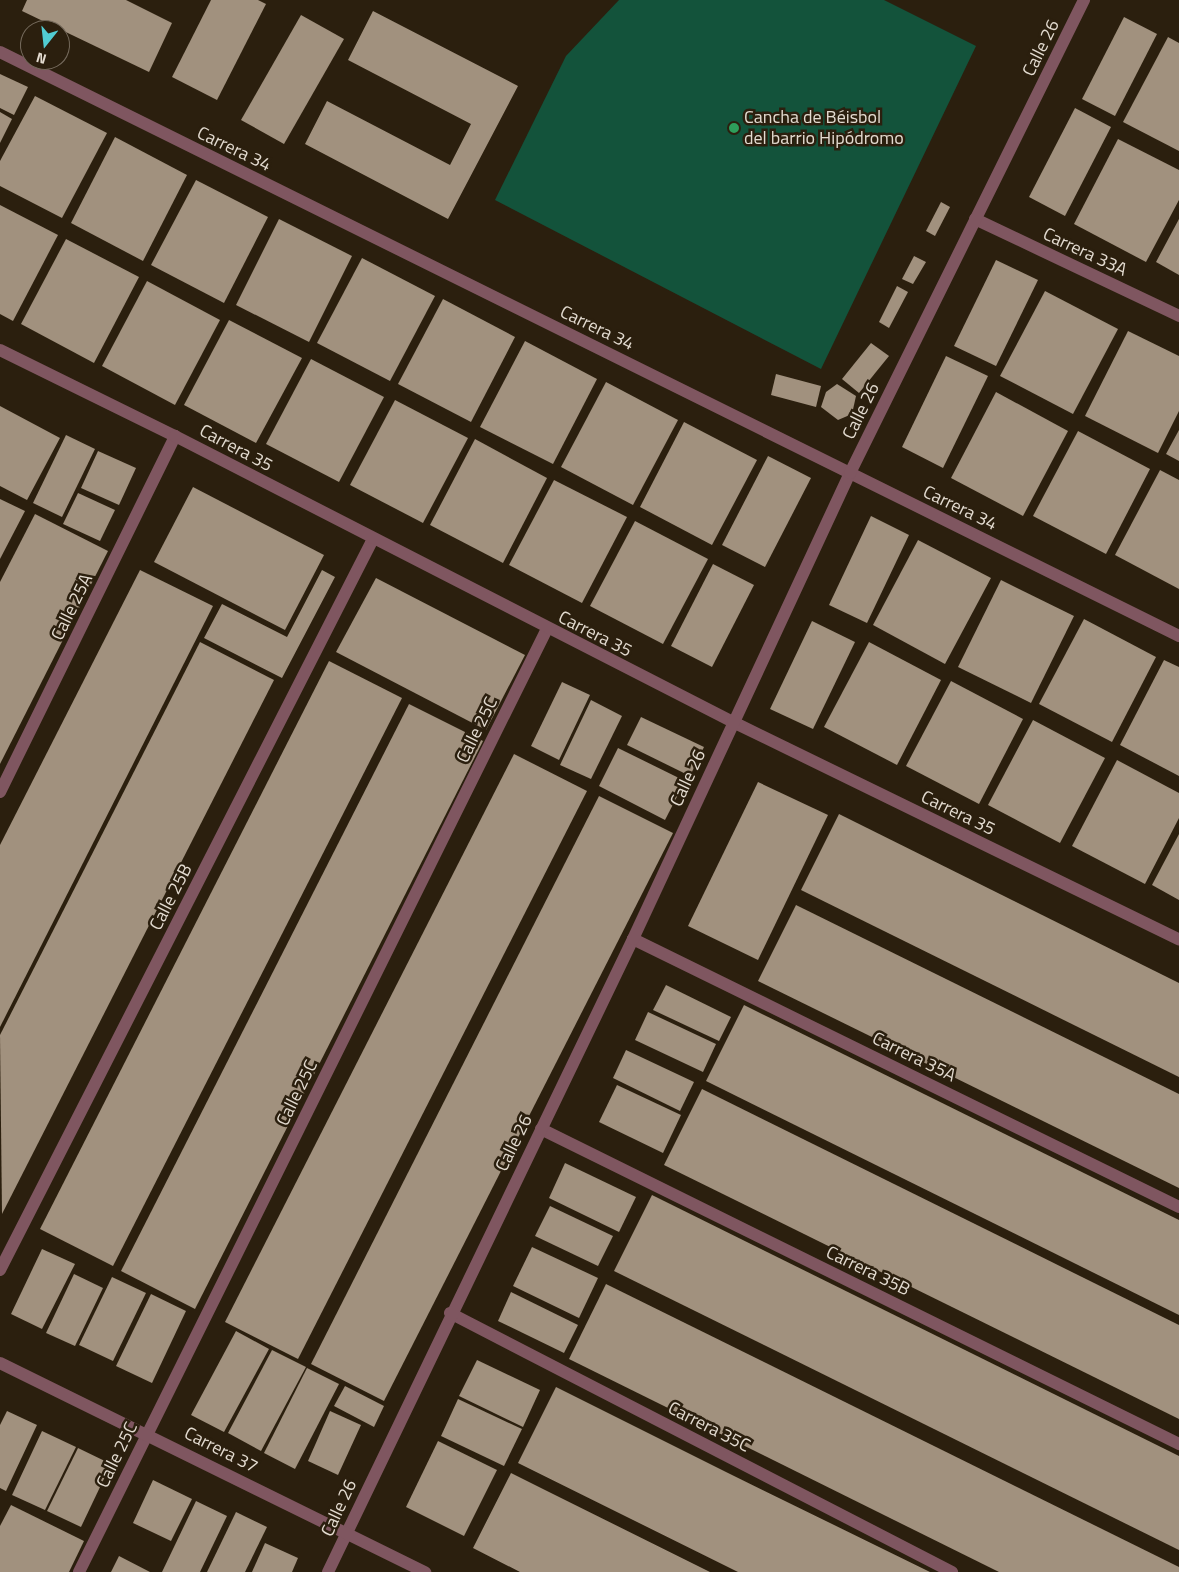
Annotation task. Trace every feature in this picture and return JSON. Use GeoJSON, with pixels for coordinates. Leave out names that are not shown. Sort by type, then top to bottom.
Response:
{"type":"FeatureCollection","features":[{"type":"Feature","properties":{"kind":"street","name":"Calle 26"},"geometry":{"type":"LineString","coordinates":[[328,1572],[450,1313],[633,939],[732,722],[850,473],[1084,0]]}},
{"type":"Feature","properties":{"kind":"street","name":"Carrera 34"},"geometry":{"type":"LineString","coordinates":[[0,52],[1179,636]]}},
{"type":"Feature","properties":{"kind":"street","name":"Carrera 33A"},"geometry":{"type":"LineString","coordinates":[[975,219],[1179,316]]}},
{"type":"Feature","properties":{"kind":"street","name":"Carrera 35"},"geometry":{"type":"LineString","coordinates":[[0,350],[175,436],[547,629],[732,722],[1179,940]]}},
{"type":"Feature","properties":{"kind":"street","name":"Calle 25A"},"geometry":{"type":"LineString","coordinates":[[0,792],[175,436]]}},
{"type":"Feature","properties":{"kind":"street","name":"Calle 25B"},"geometry":{"type":"LineString","coordinates":[[0,1270],[373,539]]}},
{"type":"Feature","properties":{"kind":"street","name":"Calle 25C"},"geometry":{"type":"LineString","coordinates":[[79,1572],[547,629]]}},
{"type":"Feature","properties":{"kind":"street","name":"Carrera 35A"},"geometry":{"type":"LineString","coordinates":[[633,939],[1179,1206]]}},
{"type":"Feature","properties":{"kind":"street","name":"Carrera 35B"},"geometry":{"type":"LineString","coordinates":[[541,1129],[1179,1444]]}},
{"type":"Feature","properties":{"kind":"street","name":"Carrera 35C"},"geometry":{"type":"LineString","coordinates":[[450,1313],[952,1572]]}},
{"type":"Feature","properties":{"kind":"street","name":"Carrera 37"},"geometry":{"type":"LineString","coordinates":[[0,1363],[147,1433],[425,1572]]}},
{"type":"Feature","properties":{"kind":"green space","name":"Cancha de Béisbol del barrio Hipódromo"},"geometry":{"type":"Polygon","coordinates":[[[619,0],[884,0],[976,46],[821,369],[495,200],[566,56],[619,0]]]}},
{"type":"Feature","properties":{"kind":"building"},"geometry":{"type":"Polygon","coordinates":[[[27,0],[126,0],[172,23],[149,72],[70,34],[70,20],[41,20],[22,11],[27,0]]]}},
{"type":"Feature","properties":{"kind":"building"},"geometry":{"type":"Polygon","coordinates":[[[211,0],[258,0],[266,4],[217,100],[172,77],[211,0]]]}},
{"type":"Feature","properties":{"kind":"building"},"geometry":{"type":"Polygon","coordinates":[[[373,11],[518,86],[448,219],[305,144],[327,101],[450,165],[471,124],[348,60],[373,11]]]}},
{"type":"Feature","properties":{"kind":"building"},"geometry":{"type":"Polygon","coordinates":[[[301,15],[344,39],[284,144],[241,120],[301,15]]]}},
{"type":"Feature","properties":{"kind":"building"},"geometry":{"type":"Polygon","coordinates":[[[1124,17],[1157,34],[1115,116],[1082,99],[1124,17]]]}},
{"type":"Feature","properties":{"kind":"building"},"geometry":{"type":"Polygon","coordinates":[[[1168,37],[1179,43],[1179,151],[1123,122],[1168,37]]]}},
{"type":"Feature","properties":{"kind":"building"},"geometry":{"type":"Polygon","coordinates":[[[0,74],[28,87],[14,115],[0,108],[0,74]]]}},
{"type":"Feature","properties":{"kind":"building"},"geometry":{"type":"Polygon","coordinates":[[[35,96],[107,133],[62,218],[0,186],[0,161],[35,96]]]}},
{"type":"Feature","properties":{"kind":"building"},"geometry":{"type":"Polygon","coordinates":[[[1075,108],[1111,127],[1065,216],[1029,197],[1075,108]]]}},
{"type":"Feature","properties":{"kind":"building"},"geometry":{"type":"Polygon","coordinates":[[[0,112],[12,119],[0,143],[0,112]]]}},
{"type":"Feature","properties":{"kind":"building"},"geometry":{"type":"Polygon","coordinates":[[[115,137],[187,175],[143,261],[71,223],[115,137]]]}},
{"type":"Feature","properties":{"kind":"building"},"geometry":{"type":"Polygon","coordinates":[[[1118,139],[1179,170],[1179,200],[1146,262],[1074,224],[1118,139]]]}},
{"type":"Feature","properties":{"kind":"building"},"geometry":{"type":"Polygon","coordinates":[[[196,180],[268,217],[224,303],[151,265],[196,180]]]}},
{"type":"Feature","properties":{"kind":"building"},"geometry":{"type":"Polygon","coordinates":[[[941,202],[950,207],[935,236],[926,231],[941,202]]]}},
{"type":"Feature","properties":{"kind":"building"},"geometry":{"type":"Polygon","coordinates":[[[0,205],[58,235],[13,321],[0,314],[0,205]]]}},
{"type":"Feature","properties":{"kind":"building"},"geometry":{"type":"Polygon","coordinates":[[[279,219],[352,256],[309,342],[236,305],[279,219]]]}},
{"type":"Feature","properties":{"kind":"building"},"geometry":{"type":"Polygon","coordinates":[[[1179,219],[1179,275],[1156,262],[1179,219]]]}},
{"type":"Feature","properties":{"kind":"building"},"geometry":{"type":"Polygon","coordinates":[[[66,239],[139,277],[94,363],[21,324],[66,239]]]}},
{"type":"Feature","properties":{"kind":"building"},"geometry":{"type":"Polygon","coordinates":[[[914,256],[926,262],[913,284],[902,279],[914,256]]]}},
{"type":"Feature","properties":{"kind":"building"},"geometry":{"type":"Polygon","coordinates":[[[362,258],[435,296],[390,381],[317,343],[362,258]]]}},
{"type":"Feature","properties":{"kind":"building"},"geometry":{"type":"Polygon","coordinates":[[[996,260],[1038,280],[996,366],[954,346],[996,260]]]}},
{"type":"Feature","properties":{"kind":"building"},"geometry":{"type":"Polygon","coordinates":[[[147,281],[220,320],[175,405],[102,366],[147,281]]]}},
{"type":"Feature","properties":{"kind":"building"},"geometry":{"type":"Polygon","coordinates":[[[897,286],[908,292],[889,328],[879,322],[897,286]]]}},
{"type":"Feature","properties":{"kind":"building"},"geometry":{"type":"Polygon","coordinates":[[[1045,291],[1118,329],[1073,414],[1000,376],[1045,291]]]}},
{"type":"Feature","properties":{"kind":"building"},"geometry":{"type":"Polygon","coordinates":[[[443,299],[515,337],[471,422],[398,384],[443,299]]]}},
{"type":"Feature","properties":{"kind":"building"},"geometry":{"type":"Polygon","coordinates":[[[229,320],[302,358],[256,443],[184,405],[229,320]]]}},
{"type":"Feature","properties":{"kind":"building"},"geometry":{"type":"Polygon","coordinates":[[[1128,331],[1179,356],[1179,411],[1158,453],[1085,416],[1128,331]]]}},
{"type":"Feature","properties":{"kind":"building"},"geometry":{"type":"Polygon","coordinates":[[[525,341],[597,379],[553,464],[480,427],[525,341]]]}},
{"type":"Feature","properties":{"kind":"building"},"geometry":{"type":"Polygon","coordinates":[[[871,343],[889,356],[859,393],[842,379],[871,343]]]}},
{"type":"Feature","properties":{"kind":"building"},"geometry":{"type":"Polygon","coordinates":[[[946,356],[988,376],[943,468],[902,447],[946,356]]]}},
{"type":"Feature","properties":{"kind":"building"},"geometry":{"type":"Polygon","coordinates":[[[311,359],[384,397],[339,482],[266,444],[311,359]]]}},
{"type":"Feature","properties":{"kind":"building"},"geometry":{"type":"Polygon","coordinates":[[[776,374],[821,386],[816,407],[771,395],[776,374]]]}},
{"type":"Feature","properties":{"kind":"building"},"geometry":{"type":"Polygon","coordinates":[[[606,382],[678,420],[633,505],[561,467],[606,382]]]}},
{"type":"Feature","properties":{"kind":"building"},"geometry":{"type":"Polygon","coordinates":[[[837,384],[856,396],[852,414],[838,420],[821,407],[826,392],[837,384]]]}},
{"type":"Feature","properties":{"kind":"building"},"geometry":{"type":"Polygon","coordinates":[[[996,392],[1068,431],[1023,516],[951,478],[996,392]]]}},
{"type":"Feature","properties":{"kind":"building"},"geometry":{"type":"Polygon","coordinates":[[[395,400],[468,438],[423,523],[350,485],[395,400]]]}},
{"type":"Feature","properties":{"kind":"building"},"geometry":{"type":"Polygon","coordinates":[[[0,406],[60,438],[27,500],[0,486],[0,406]]]}},
{"type":"Feature","properties":{"kind":"building"},"geometry":{"type":"Polygon","coordinates":[[[684,422],[757,460],[712,545],[640,507],[684,422]]]}},
{"type":"Feature","properties":{"kind":"building"},"geometry":{"type":"Polygon","coordinates":[[[1179,430],[1179,461],[1166,454],[1179,430]]]}},
{"type":"Feature","properties":{"kind":"building"},"geometry":{"type":"Polygon","coordinates":[[[1078,431],[1150,469],[1106,554],[1033,516],[1078,431]]]}},
{"type":"Feature","properties":{"kind":"building"},"geometry":{"type":"Polygon","coordinates":[[[66,435],[95,449],[62,517],[33,503],[66,435]]]}},
{"type":"Feature","properties":{"kind":"building"},"geometry":{"type":"Polygon","coordinates":[[[475,439],[547,478],[503,563],[430,525],[475,439]]]}},
{"type":"Feature","properties":{"kind":"building"},"geometry":{"type":"Polygon","coordinates":[[[98,451],[136,468],[119,505],[81,488],[98,451]]]}},
{"type":"Feature","properties":{"kind":"building"},"geometry":{"type":"Polygon","coordinates":[[[768,456],[811,478],[765,567],[722,545],[768,456]]]}},
{"type":"Feature","properties":{"kind":"building"},"geometry":{"type":"Polygon","coordinates":[[[1160,470],[1179,480],[1179,589],[1115,555],[1160,470]]]}},
{"type":"Feature","properties":{"kind":"building"},"geometry":{"type":"Polygon","coordinates":[[[554,480],[627,517],[582,603],[509,565],[554,480]]]}},
{"type":"Feature","properties":{"kind":"building"},"geometry":{"type":"Polygon","coordinates":[[[193,487],[324,555],[285,630],[154,562],[193,487]]]}},
{"type":"Feature","properties":{"kind":"building"},"geometry":{"type":"Polygon","coordinates":[[[78,493],[115,510],[100,541],[63,524],[78,493]]]}},
{"type":"Feature","properties":{"kind":"building"},"geometry":{"type":"Polygon","coordinates":[[[0,499],[25,511],[0,559],[0,499]]]}},
{"type":"Feature","properties":{"kind":"building"},"geometry":{"type":"Polygon","coordinates":[[[35,514],[108,551],[0,764],[0,582],[35,514]]]}},
{"type":"Feature","properties":{"kind":"building"},"geometry":{"type":"Polygon","coordinates":[[[871,516],[909,535],[867,623],[829,605],[871,516]]]}},
{"type":"Feature","properties":{"kind":"building"},"geometry":{"type":"Polygon","coordinates":[[[635,521],[708,559],[663,644],[590,606],[635,521]]]}},
{"type":"Feature","properties":{"kind":"building"},"geometry":{"type":"Polygon","coordinates":[[[918,540],[991,578],[945,664],[873,625],[918,540]]]}},
{"type":"Feature","properties":{"kind":"building"},"geometry":{"type":"Polygon","coordinates":[[[713,564],[754,585],[712,667],[671,646],[713,564]]]}},
{"type":"Feature","properties":{"kind":"building"},"geometry":{"type":"Polygon","coordinates":[[[140,570],[213,606],[0,1027],[0,845],[140,570]]]}},
{"type":"Feature","properties":{"kind":"building"},"geometry":{"type":"Polygon","coordinates":[[[322,570],[335,577],[282,678],[204,638],[222,604],[287,637],[322,570]]]}},
{"type":"Feature","properties":{"kind":"building"},"geometry":{"type":"Polygon","coordinates":[[[376,578],[525,655],[486,730],[336,652],[376,578]]]}},
{"type":"Feature","properties":{"kind":"building"},"geometry":{"type":"Polygon","coordinates":[[[1001,580],[1074,616],[1031,703],[958,667],[1001,580]]]}},
{"type":"Feature","properties":{"kind":"building"},"geometry":{"type":"Polygon","coordinates":[[[1084,619],[1156,657],[1112,742],[1039,704],[1084,619]]]}},
{"type":"Feature","properties":{"kind":"building"},"geometry":{"type":"Polygon","coordinates":[[[812,621],[855,642],[813,729],[770,709],[812,621]]]}},
{"type":"Feature","properties":{"kind":"building"},"geometry":{"type":"Polygon","coordinates":[[[200,642],[274,680],[2,1214],[0,1035],[200,642]]]}},
{"type":"Feature","properties":{"kind":"building"},"geometry":{"type":"Polygon","coordinates":[[[869,642],[941,680],[897,765],[824,727],[869,642]]]}},
{"type":"Feature","properties":{"kind":"building"},"geometry":{"type":"Polygon","coordinates":[[[1164,660],[1179,667],[1179,776],[1120,745],[1164,660]]]}},
{"type":"Feature","properties":{"kind":"building"},"geometry":{"type":"Polygon","coordinates":[[[329,661],[402,698],[113,1266],[40,1229],[329,661]]]}},
{"type":"Feature","properties":{"kind":"building"},"geometry":{"type":"Polygon","coordinates":[[[951,681],[1023,719],[979,804],[906,766],[951,681]]]}},
{"type":"Feature","properties":{"kind":"building"},"geometry":{"type":"Polygon","coordinates":[[[562,682],[590,695],[559,760],[531,746],[562,682]]]}},
{"type":"Feature","properties":{"kind":"building"},"geometry":{"type":"Polygon","coordinates":[[[591,700],[622,716],[591,779],[560,765],[591,700]]]}},
{"type":"Feature","properties":{"kind":"building"},"geometry":{"type":"Polygon","coordinates":[[[409,704],[483,741],[195,1309],[121,1271],[409,704]]]}},
{"type":"Feature","properties":{"kind":"building"},"geometry":{"type":"Polygon","coordinates":[[[641,717],[704,747],[690,776],[627,745],[641,717]]]}},
{"type":"Feature","properties":{"kind":"building"},"geometry":{"type":"Polygon","coordinates":[[[1033,720],[1105,758],[1060,843],[988,805],[1033,720]]]}},
{"type":"Feature","properties":{"kind":"building"},"geometry":{"type":"Polygon","coordinates":[[[618,748],[685,781],[665,820],[599,786],[618,748]]]}},
{"type":"Feature","properties":{"kind":"building"},"geometry":{"type":"Polygon","coordinates":[[[514,754],[587,791],[298,1359],[225,1322],[514,754]]]}},
{"type":"Feature","properties":{"kind":"building"},"geometry":{"type":"Polygon","coordinates":[[[1117,760],[1179,793],[1179,818],[1145,884],[1072,846],[1117,760]]]}},
{"type":"Feature","properties":{"kind":"building"},"geometry":{"type":"Polygon","coordinates":[[[758,782],[828,815],[758,960],[688,926],[758,782]]]}},
{"type":"Feature","properties":{"kind":"building"},"geometry":{"type":"Polygon","coordinates":[[[599,796],[673,833],[384,1401],[311,1364],[599,796]]]}},
{"type":"Feature","properties":{"kind":"building"},"geometry":{"type":"Polygon","coordinates":[[[839,814],[1179,983],[1179,1077],[801,890],[839,814]]]}},
{"type":"Feature","properties":{"kind":"building"},"geometry":{"type":"Polygon","coordinates":[[[1179,834],[1179,900],[1152,885],[1179,834]]]}},
{"type":"Feature","properties":{"kind":"building"},"geometry":{"type":"Polygon","coordinates":[[[796,905],[1179,1094],[1179,1188],[758,981],[796,905]]]}},
{"type":"Feature","properties":{"kind":"building"},"geometry":{"type":"Polygon","coordinates":[[[666,985],[731,1017],[719,1041],[653,1010],[666,985]]]}},
{"type":"Feature","properties":{"kind":"building"},"geometry":{"type":"Polygon","coordinates":[[[744,1005],[1179,1220],[1179,1315],[706,1081],[744,1005]]]}},
{"type":"Feature","properties":{"kind":"building"},"geometry":{"type":"Polygon","coordinates":[[[648,1012],[716,1044],[703,1072],[635,1040],[648,1012]]]}},
{"type":"Feature","properties":{"kind":"building"},"geometry":{"type":"Polygon","coordinates":[[[626,1050],[694,1082],[680,1111],[613,1078],[626,1050]]]}},
{"type":"Feature","properties":{"kind":"building"},"geometry":{"type":"Polygon","coordinates":[[[617,1085],[681,1115],[663,1153],[599,1122],[617,1085]]]}},
{"type":"Feature","properties":{"kind":"building"},"geometry":{"type":"Polygon","coordinates":[[[702,1089],[1179,1325],[1179,1419],[664,1165],[702,1089]]]}},
{"type":"Feature","properties":{"kind":"building"},"geometry":{"type":"Polygon","coordinates":[[[565,1163],[636,1197],[619,1232],[549,1198],[565,1163]]]}},
{"type":"Feature","properties":{"kind":"building"},"geometry":{"type":"Polygon","coordinates":[[[652,1195],[1179,1456],[1179,1550],[614,1271],[652,1195]]]}},
{"type":"Feature","properties":{"kind":"building"},"geometry":{"type":"Polygon","coordinates":[[[550,1206],[613,1236],[598,1266],[535,1236],[550,1206]]]}},
{"type":"Feature","properties":{"kind":"building"},"geometry":{"type":"Polygon","coordinates":[[[532,1247],[598,1278],[579,1318],[513,1286],[532,1247]]]}},
{"type":"Feature","properties":{"kind":"building"},"geometry":{"type":"Polygon","coordinates":[[[42,1249],[75,1264],[42,1329],[11,1314],[42,1249]]]}},
{"type":"Feature","properties":{"kind":"building"},"geometry":{"type":"Polygon","coordinates":[[[74,1274],[103,1288],[75,1346],[46,1333],[74,1274]]]}},
{"type":"Feature","properties":{"kind":"building"},"geometry":{"type":"Polygon","coordinates":[[[112,1277],[146,1293],[113,1361],[79,1345],[112,1277]]]}},
{"type":"Feature","properties":{"kind":"building"},"geometry":{"type":"Polygon","coordinates":[[[606,1284],[1179,1567],[1179,1572],[999,1572],[569,1359],[606,1284]]]}},
{"type":"Feature","properties":{"kind":"building"},"geometry":{"type":"Polygon","coordinates":[[[511,1292],[578,1325],[564,1353],[498,1321],[511,1292]]]}},
{"type":"Feature","properties":{"kind":"building"},"geometry":{"type":"Polygon","coordinates":[[[151,1294],[186,1311],[152,1383],[116,1366],[151,1294]]]}},
{"type":"Feature","properties":{"kind":"building"},"geometry":{"type":"Polygon","coordinates":[[[236,1331],[269,1349],[224,1432],[191,1415],[236,1331]]]}},
{"type":"Feature","properties":{"kind":"building"},"geometry":{"type":"Polygon","coordinates":[[[272,1350],[306,1367],[261,1451],[228,1433],[272,1350]]]}},
{"type":"Feature","properties":{"kind":"building"},"geometry":{"type":"Polygon","coordinates":[[[477,1360],[540,1390],[523,1427],[459,1396],[477,1360]]]}},
{"type":"Feature","properties":{"kind":"building"},"geometry":{"type":"Polygon","coordinates":[[[307,1368],[339,1384],[295,1469],[264,1453],[307,1368]]]}},
{"type":"Feature","properties":{"kind":"building"},"geometry":{"type":"Polygon","coordinates":[[[345,1386],[384,1406],[374,1427],[334,1406],[345,1386]]]}},
{"type":"Feature","properties":{"kind":"building"},"geometry":{"type":"Polygon","coordinates":[[[556,1387],[930,1572],[738,1572],[518,1463],[556,1387]]]}},
{"type":"Feature","properties":{"kind":"building"},"geometry":{"type":"Polygon","coordinates":[[[458,1399],[522,1429],[504,1466],[441,1436],[458,1399]]]}},
{"type":"Feature","properties":{"kind":"building"},"geometry":{"type":"Polygon","coordinates":[[[7,1411],[37,1425],[6,1491],[0,1488],[0,1425],[7,1411]]]}},
{"type":"Feature","properties":{"kind":"building"},"geometry":{"type":"Polygon","coordinates":[[[330,1411],[361,1425],[338,1475],[308,1461],[330,1411]]]}},
{"type":"Feature","properties":{"kind":"building"},"geometry":{"type":"Polygon","coordinates":[[[42,1431],[76,1447],[45,1510],[12,1495],[42,1431]]]}},
{"type":"Feature","properties":{"kind":"building"},"geometry":{"type":"Polygon","coordinates":[[[438,1441],[497,1470],[464,1536],[406,1507],[438,1441]]]}},
{"type":"Feature","properties":{"kind":"building"},"geometry":{"type":"Polygon","coordinates":[[[78,1448],[111,1464],[81,1527],[47,1511],[78,1448]]]}},
{"type":"Feature","properties":{"kind":"building"},"geometry":{"type":"Polygon","coordinates":[[[511,1473],[710,1572],[520,1572],[473,1548],[511,1473]]]}},
{"type":"Feature","properties":{"kind":"building"},"geometry":{"type":"Polygon","coordinates":[[[153,1480],[192,1499],[171,1541],[133,1523],[153,1480]]]}},
{"type":"Feature","properties":{"kind":"building"},"geometry":{"type":"Polygon","coordinates":[[[196,1501],[227,1516],[200,1572],[162,1572],[196,1501]]]}},
{"type":"Feature","properties":{"kind":"building"},"geometry":{"type":"Polygon","coordinates":[[[11,1505],[84,1541],[69,1572],[0,1572],[0,1526],[11,1505]]]}},
{"type":"Feature","properties":{"kind":"building"},"geometry":{"type":"Polygon","coordinates":[[[236,1512],[267,1527],[245,1572],[207,1572],[236,1512]]]}},
{"type":"Feature","properties":{"kind":"building"},"geometry":{"type":"Polygon","coordinates":[[[265,1543],[298,1558],[292,1572],[252,1572],[265,1543]]]}},
{"type":"Feature","properties":{"kind":"building"},"geometry":{"type":"Polygon","coordinates":[[[119,1556],[150,1572],[111,1572],[119,1556]]]}},
{"type":"Feature","properties":{"kind":"place","name":"Cancha de Béisbol del barrio Hipódromo"},"geometry":{"type":"Point","coordinates":[734,128]}}]}
